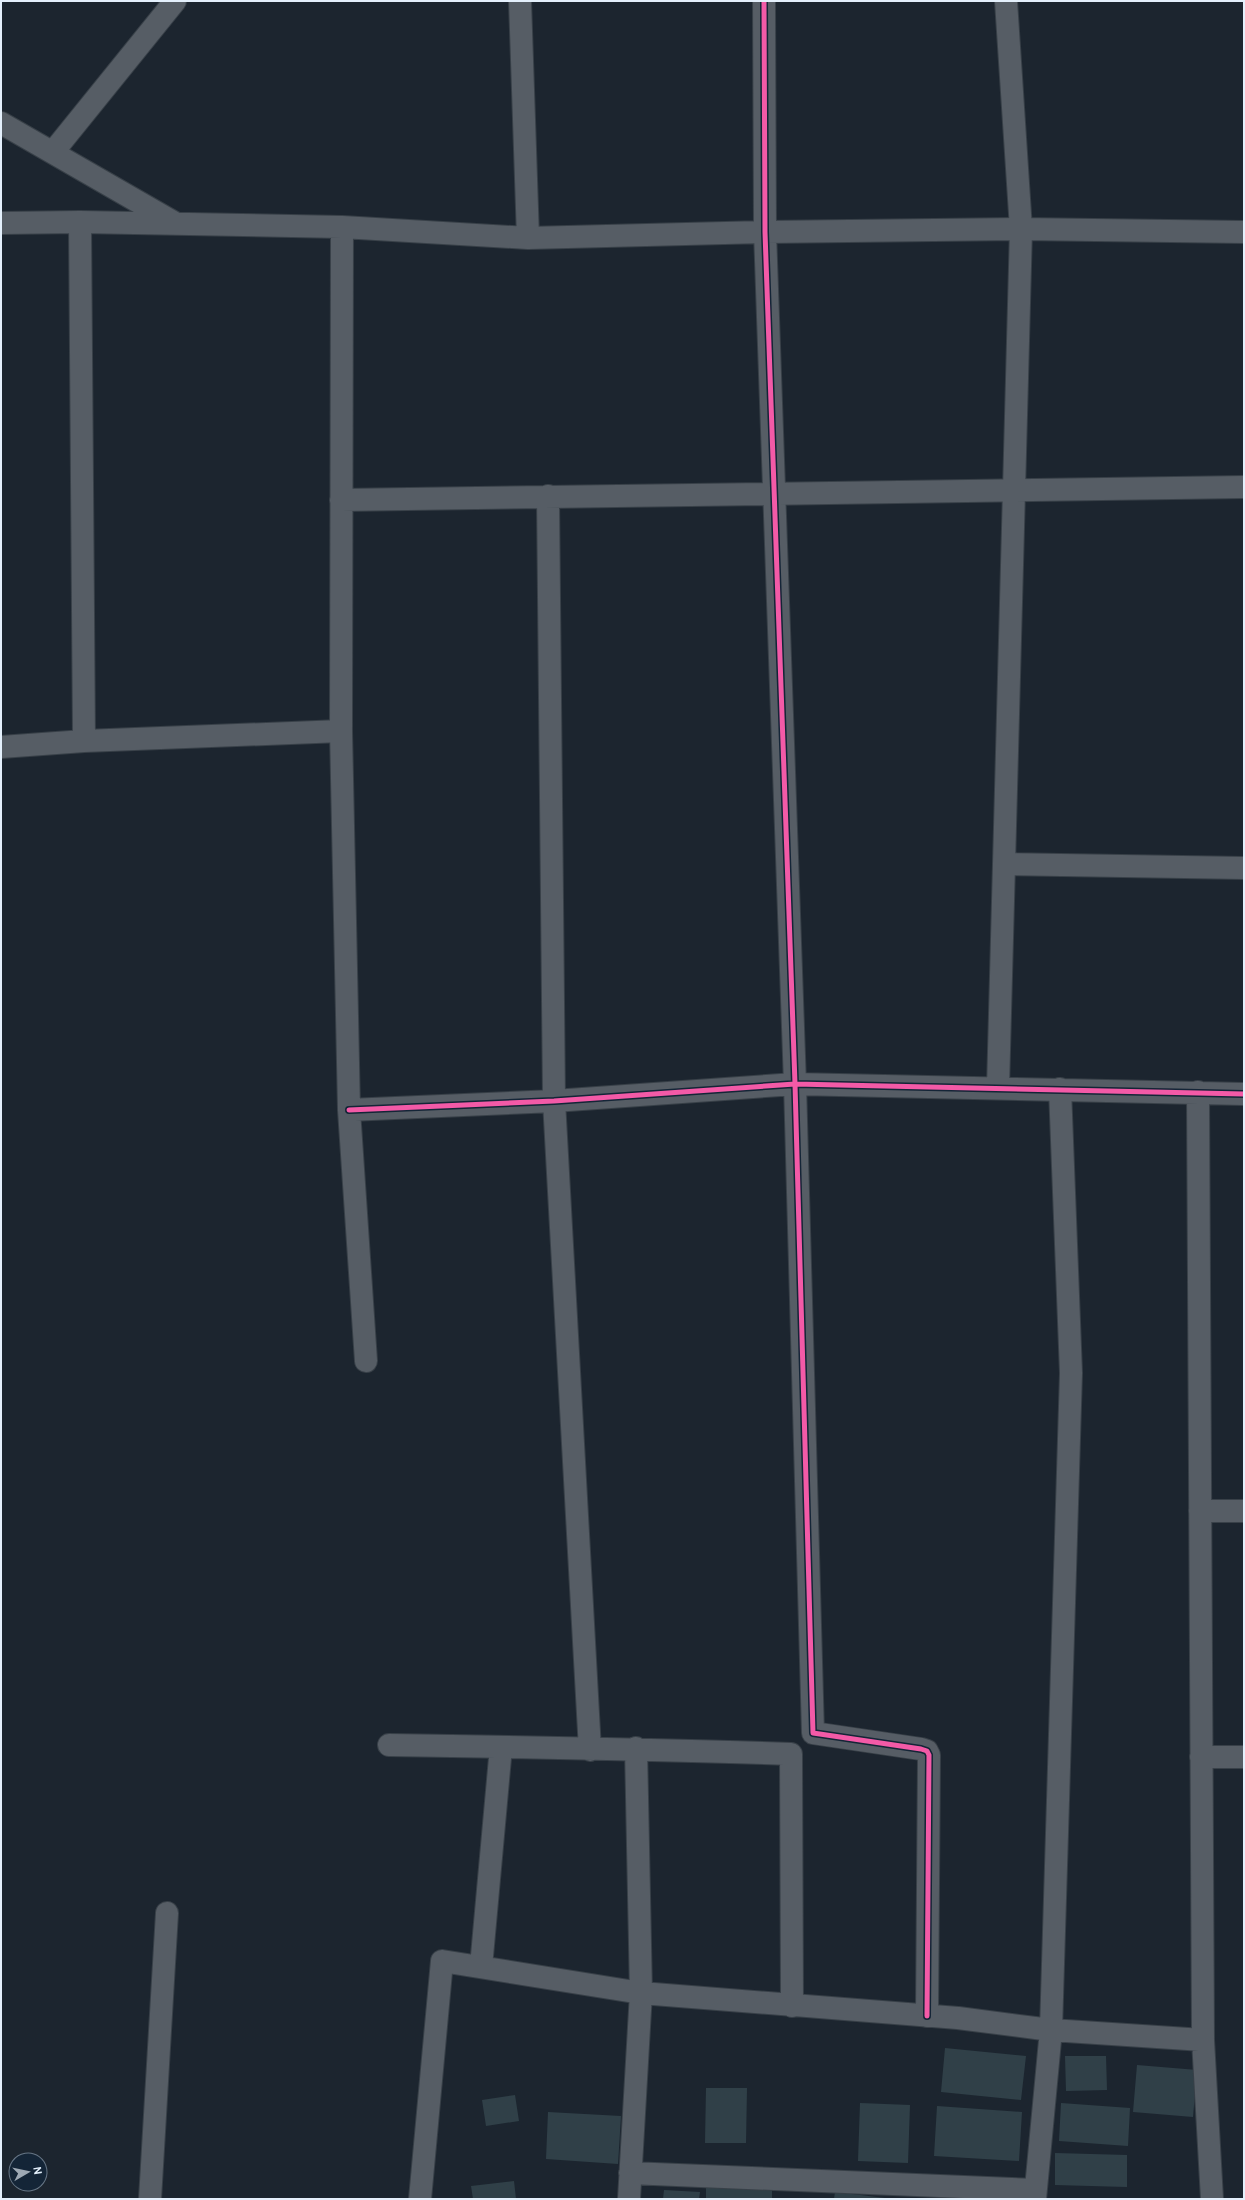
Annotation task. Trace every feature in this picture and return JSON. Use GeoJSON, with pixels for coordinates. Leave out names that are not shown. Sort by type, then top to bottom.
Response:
{"type":"FeatureCollection","features":[{"type":"Feature","properties":{"kind":"street"},"geometry":{"type":"LineString","coordinates":[[52,152],[175,1]]}},
{"type":"Feature","properties":{"kind":"street"},"geometry":{"type":"LineString","coordinates":[[520,1],[528,238]]}},
{"type":"Feature","properties":{"kind":"street"},"geometry":{"type":"LineString","coordinates":[[764,1],[765,232],[795,1084],[813,1733],[927,1751],[929,1756],[927,2016]]}},
{"type":"Feature","properties":{"kind":"street"},"geometry":{"type":"LineString","coordinates":[[998,1088],[1020,229],[1006,1]]}},
{"type":"Feature","properties":{"kind":"street"},"geometry":{"type":"LineString","coordinates":[[1,123],[177,224]]}},
{"type":"Feature","properties":{"kind":"street"},"geometry":{"type":"LineString","coordinates":[[1,223],[80,222],[342,227],[528,238],[765,232],[1020,229],[1244,232]]}},
{"type":"Feature","properties":{"kind":"street"},"geometry":{"type":"LineString","coordinates":[[80,222],[84,741]]}},
{"type":"Feature","properties":{"kind":"street"},"geometry":{"type":"LineString","coordinates":[[342,227],[341,731],[349,1110],[366,1361]]}},
{"type":"Feature","properties":{"kind":"street"},"geometry":{"type":"LineString","coordinates":[[341,500],[1244,487]]}},
{"type":"Feature","properties":{"kind":"street"},"geometry":{"type":"LineString","coordinates":[[548,496],[554,1102],[590,1750]]}},
{"type":"Feature","properties":{"kind":"street"},"geometry":{"type":"LineString","coordinates":[[1,747],[84,741],[341,731]]}},
{"type":"Feature","properties":{"kind":"street"},"geometry":{"type":"LineString","coordinates":[[1004,864],[1244,868]]}},
{"type":"Feature","properties":{"kind":"street"},"geometry":{"type":"LineString","coordinates":[[349,1110],[554,1102],[795,1084],[1244,1094]]}},
{"type":"Feature","properties":{"kind":"street"},"geometry":{"type":"LineString","coordinates":[[630,2173],[1035,2195],[1051,2030],[1071,1374],[1060,1089]]}},
{"type":"Feature","properties":{"kind":"street"},"geometry":{"type":"LineString","coordinates":[[1198,1092],[1203,2040],[1212,2199]]}},
{"type":"Feature","properties":{"kind":"street"},"geometry":{"type":"LineString","coordinates":[[1200,1511],[1244,1511]]}},
{"type":"Feature","properties":{"kind":"street"},"geometry":{"type":"LineString","coordinates":[[389,1745],[590,1750],[636,1748],[790,1754],[792,2006]]}},
{"type":"Feature","properties":{"kind":"street"},"geometry":{"type":"LineString","coordinates":[[481,1967],[501,1747]]}},
{"type":"Feature","properties":{"kind":"street"},"geometry":{"type":"LineString","coordinates":[[629,2199],[641,1993],[636,1748]]}},
{"type":"Feature","properties":{"kind":"street"},"geometry":{"type":"LineString","coordinates":[[1201,1757],[1244,1756]]}},
{"type":"Feature","properties":{"kind":"street"},"geometry":{"type":"LineString","coordinates":[[150,2199],[167,1913]]}},
{"type":"Feature","properties":{"kind":"street"},"geometry":{"type":"LineString","coordinates":[[420,2199],[442,1961],[641,1993],[927,2016],[1051,2030],[1203,2040]]}},
{"type":"Feature","properties":{"kind":"building"},"geometry":{"type":"Polygon","coordinates":[[[945,2048],[1026,2056],[1021,2100],[941,2092],[945,2048]]]}},
{"type":"Feature","properties":{"kind":"building"},"geometry":{"type":"Polygon","coordinates":[[[1065,2056],[1106,2056],[1107,2090],[1066,2091],[1065,2056]]]}},
{"type":"Feature","properties":{"kind":"building"},"geometry":{"type":"Polygon","coordinates":[[[1137,2065],[1197,2070],[1193,2117],[1133,2112],[1137,2065]]]}},
{"type":"Feature","properties":{"kind":"building"},"geometry":{"type":"Polygon","coordinates":[[[706,2088],[747,2088],[746,2143],[705,2143],[706,2088]]]}},
{"type":"Feature","properties":{"kind":"building"},"geometry":{"type":"Polygon","coordinates":[[[515,2095],[519,2121],[486,2126],[482,2100],[515,2095]]]}},
{"type":"Feature","properties":{"kind":"building"},"geometry":{"type":"Polygon","coordinates":[[[860,2103],[910,2105],[908,2163],[858,2161],[860,2103]]]}},
{"type":"Feature","properties":{"kind":"building"},"geometry":{"type":"Polygon","coordinates":[[[1061,2103],[1130,2108],[1128,2146],[1059,2141],[1061,2103]]]}},
{"type":"Feature","properties":{"kind":"building"},"geometry":{"type":"Polygon","coordinates":[[[937,2106],[1022,2112],[1019,2161],[934,2156],[937,2106]]]}},
{"type":"Feature","properties":{"kind":"building"},"geometry":{"type":"Polygon","coordinates":[[[548,2112],[621,2116],[618,2164],[546,2159],[548,2112]]]}},
{"type":"Feature","properties":{"kind":"building"},"geometry":{"type":"Polygon","coordinates":[[[1055,2153],[1127,2155],[1127,2187],[1055,2185],[1055,2153]]]}},
{"type":"Feature","properties":{"kind":"building"},"geometry":{"type":"Polygon","coordinates":[[[514,2181],[516,2199],[473,2199],[471,2186],[514,2181]]]}},
{"type":"Feature","properties":{"kind":"building"},"geometry":{"type":"Polygon","coordinates":[[[706,2185],[772,2188],[772,2199],[706,2199],[706,2185]]]}},
{"type":"Feature","properties":{"kind":"building"},"geometry":{"type":"Polygon","coordinates":[[[664,2190],[700,2192],[699,2199],[663,2199],[664,2190]]]}},
{"type":"Feature","properties":{"kind":"building"},"geometry":{"type":"Polygon","coordinates":[[[835,2192],[885,2198],[885,2199],[834,2199],[835,2192]]]}},
{"type":"Feature","properties":{"kind":"cycle path"},"geometry":{"type":"LineString","coordinates":[[764,1],[765,232],[795,1084],[1244,1094]]}},
{"type":"Feature","properties":{"kind":"cycle path"},"geometry":{"type":"LineString","coordinates":[[349,1110],[554,1101],[795,1084],[813,1733],[921,1749],[927,1751],[929,1755],[927,2016]]}}]}
